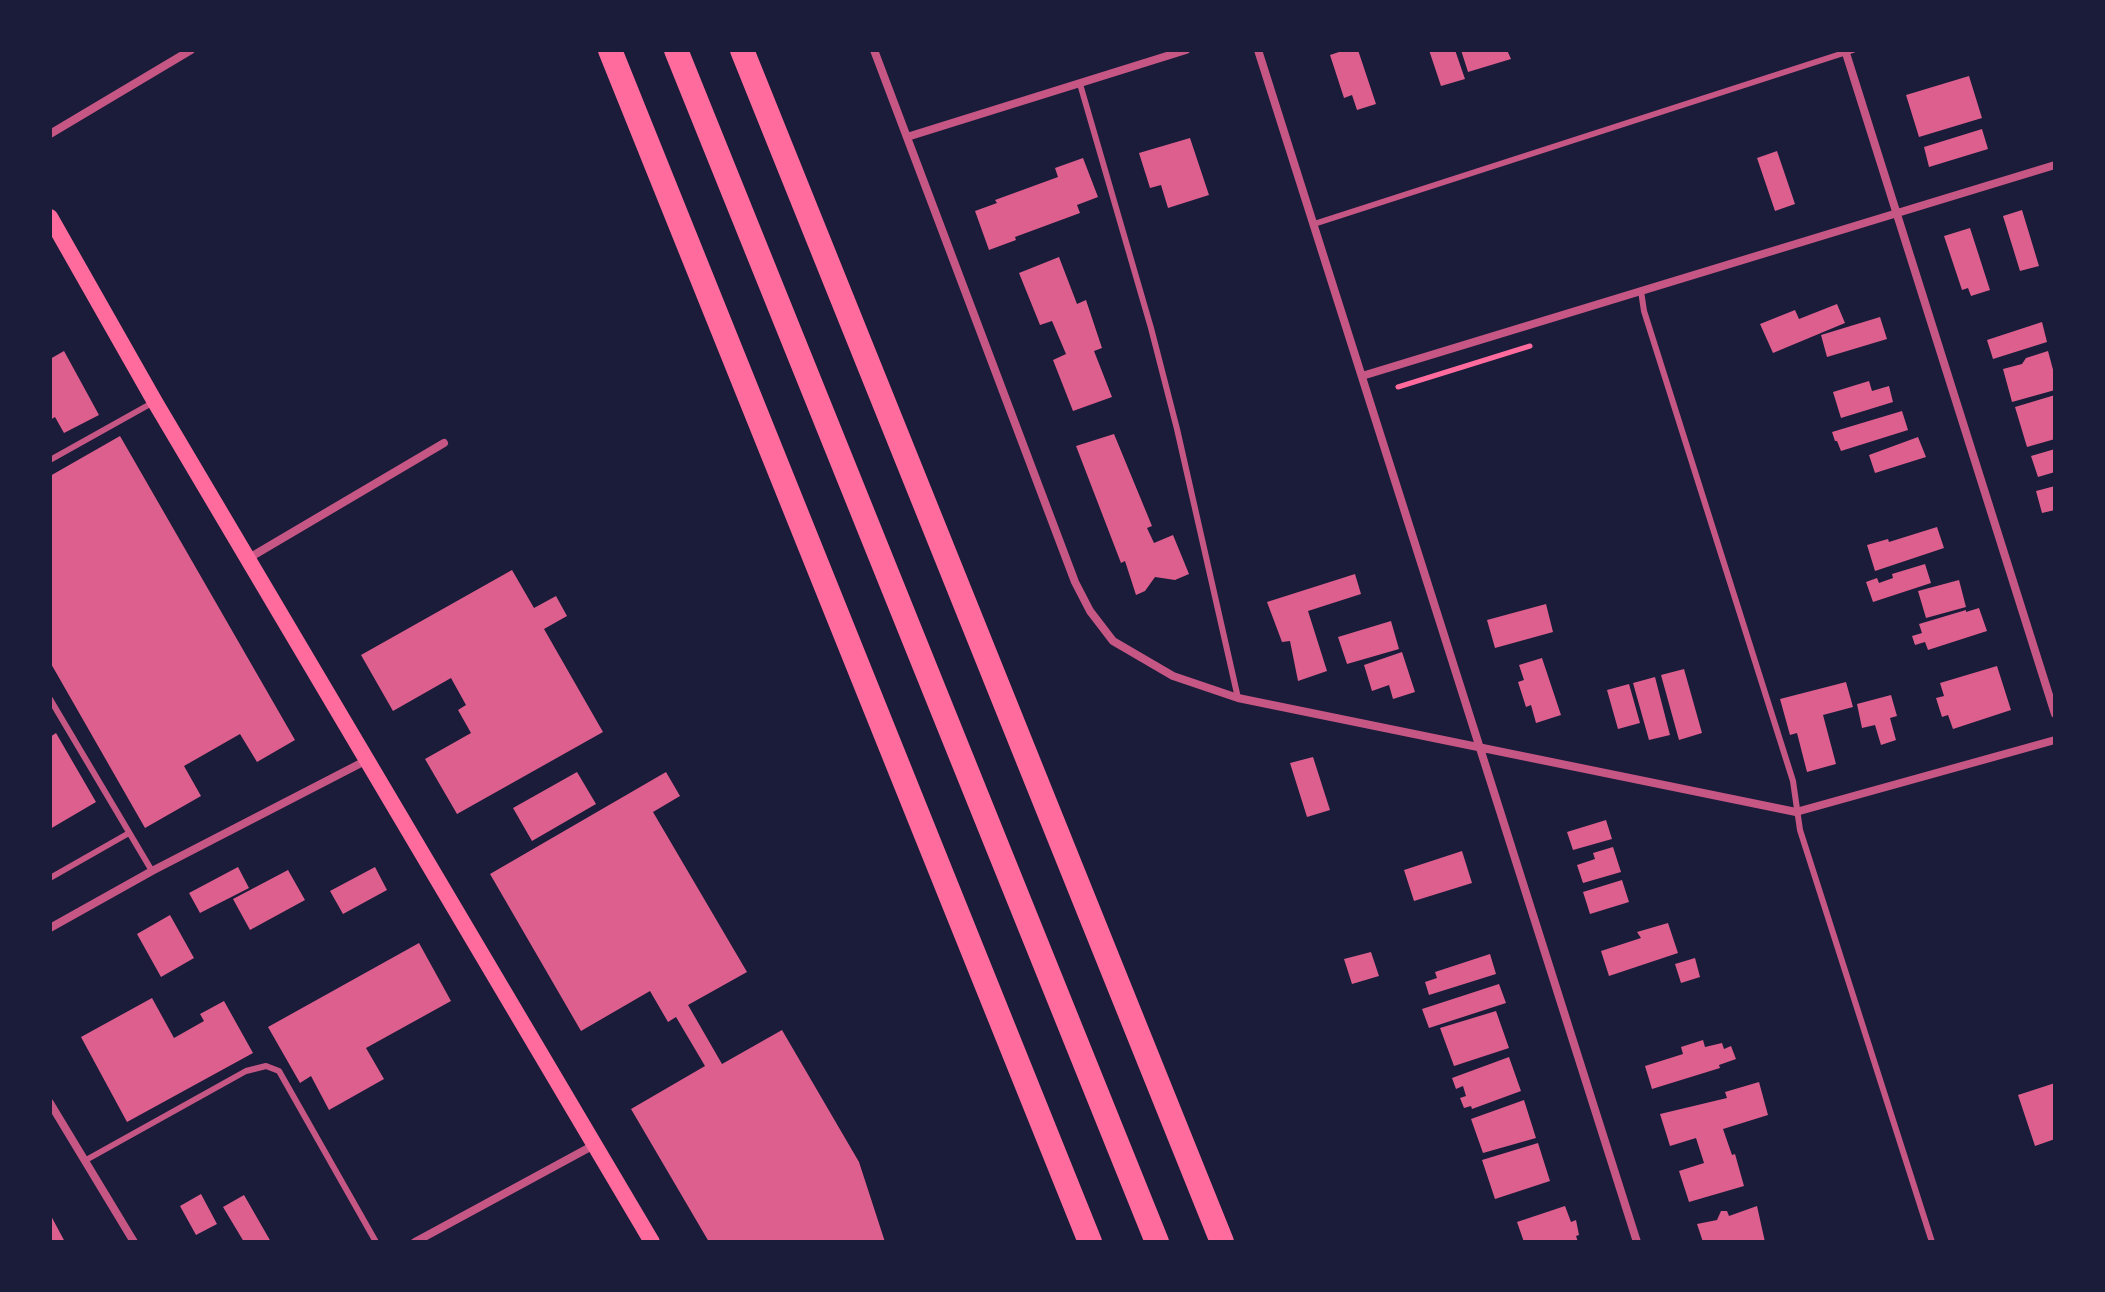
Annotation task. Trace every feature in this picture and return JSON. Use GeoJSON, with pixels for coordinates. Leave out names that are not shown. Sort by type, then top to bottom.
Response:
{"type":"FeatureCollection","features":[{"type":"Feature","properties":{"kind":"highway"},"geometry":{"type":"LineString","coordinates":[[610,50],[1090,1242]]}},
{"type":"Feature","properties":{"kind":"highway"},"geometry":{"type":"LineString","coordinates":[[676,50],[1157,1242]]}},
{"type":"Feature","properties":{"kind":"highway"},"geometry":{"type":"LineString","coordinates":[[742,50],[1222,1242]]}},
{"type":"Feature","properties":{"kind":"main road"},"geometry":{"type":"LineString","coordinates":[[50,217],[155,402],[652,1242]]}},
{"type":"Feature","properties":{"kind":"street"},"geometry":{"type":"LineString","coordinates":[[50,134],[191,50]]}},
{"type":"Feature","properties":{"kind":"street"},"geometry":{"type":"LineString","coordinates":[[874,50],[1075,582],[1090,611],[1113,641],[1173,676],[1238,698],[1796,812],[2055,740]]}},
{"type":"Feature","properties":{"kind":"street"},"geometry":{"type":"LineString","coordinates":[[907,137],[1186,50]]}},
{"type":"Feature","properties":{"kind":"street"},"geometry":{"type":"LineString","coordinates":[[1258,50],[1637,1242]]}},
{"type":"Feature","properties":{"kind":"street"},"geometry":{"type":"LineString","coordinates":[[1848,51],[2055,714]]}},
{"type":"Feature","properties":{"kind":"street"},"geometry":{"type":"LineString","coordinates":[[1362,376],[2055,165]]}},
{"type":"Feature","properties":{"kind":"street"},"geometry":{"type":"LineString","coordinates":[[249,558],[444,443]]}},
{"type":"Feature","properties":{"kind":"street"},"geometry":{"type":"LineString","coordinates":[[50,928],[152,871],[367,760]]}},
{"type":"Feature","properties":{"kind":"street"},"geometry":{"type":"LineString","coordinates":[[50,1103],[134,1242]]}},
{"type":"Feature","properties":{"kind":"street"},"geometry":{"type":"LineString","coordinates":[[415,1242],[595,1145]]}},
{"type":"Feature","properties":{"kind":"lane"},"geometry":{"type":"LineString","coordinates":[[1314,224],[1848,51]]}},
{"type":"Feature","properties":{"kind":"lane"},"geometry":{"type":"LineString","coordinates":[[1080,84],[1177,429],[1238,698]]}},
{"type":"Feature","properties":{"kind":"lane"},"geometry":{"type":"LineString","coordinates":[[1641,291],[1644,311],[1793,781],[1796,812],[1932,1242]]}},
{"type":"Feature","properties":{"kind":"lane"},"geometry":{"type":"LineString","coordinates":[[50,460],[155,402]]}},
{"type":"Feature","properties":{"kind":"lane"},"geometry":{"type":"LineString","coordinates":[[50,699],[152,871]]}},
{"type":"Feature","properties":{"kind":"lane"},"geometry":{"type":"LineString","coordinates":[[50,878],[129,833]]}},
{"type":"Feature","properties":{"kind":"lane"},"geometry":{"type":"LineString","coordinates":[[86,1160],[246,1071],[266,1066],[279,1071],[376,1242]]}},
{"type":"Feature","properties":{"kind":"path"},"geometry":{"type":"LineString","coordinates":[[1398,387],[1543,342]]}},
{"type":"Feature","properties":{"kind":"building"},"geometry":{"type":"Polygon","coordinates":[[[1358,50],[1376,104],[1357,110],[1352,95],[1344,98],[1330,55],[1358,50]]]}},
{"type":"Feature","properties":{"kind":"building"},"geometry":{"type":"Polygon","coordinates":[[[1429,50],[1455,50],[1465,79],[1441,86],[1429,50]]]}},
{"type":"Feature","properties":{"kind":"building"},"geometry":{"type":"Polygon","coordinates":[[[1461,50],[1507,50],[1511,59],[1468,72],[1461,50]]]}},
{"type":"Feature","properties":{"kind":"building"},"geometry":{"type":"Polygon","coordinates":[[[1969,76],[1982,118],[1919,137],[1906,95],[1969,76]]]}},
{"type":"Feature","properties":{"kind":"building"},"geometry":{"type":"Polygon","coordinates":[[[1982,129],[1988,149],[1929,167],[1924,147],[1982,129]]]}},
{"type":"Feature","properties":{"kind":"building"},"geometry":{"type":"Polygon","coordinates":[[[1190,138],[1209,195],[1168,208],[1161,185],[1150,188],[1139,153],[1190,138]]]}},
{"type":"Feature","properties":{"kind":"building"},"geometry":{"type":"Polygon","coordinates":[[[1777,151],[1795,204],[1775,211],[1757,158],[1777,151]]]}},
{"type":"Feature","properties":{"kind":"building"},"geometry":{"type":"Polygon","coordinates":[[[1083,158],[1098,197],[1077,205],[1080,213],[989,250],[975,211],[997,203],[995,200],[1058,177],[1055,168],[1083,158]]]}},
{"type":"Feature","properties":{"kind":"building"},"geometry":{"type":"Polygon","coordinates":[[[2022,210],[2039,266],[2020,271],[2003,216],[2022,210]]]}},
{"type":"Feature","properties":{"kind":"building"},"geometry":{"type":"Polygon","coordinates":[[[1970,228],[1990,290],[1971,296],[1968,288],[1962,290],[1944,236],[1970,228]]]}},
{"type":"Feature","properties":{"kind":"building"},"geometry":{"type":"Polygon","coordinates":[[[1059,257],[1077,304],[1086,300],[1102,348],[1094,351],[1112,397],[1073,411],[1053,360],[1066,354],[1052,321],[1040,325],[1019,273],[1059,257]]]}},
{"type":"Feature","properties":{"kind":"building"},"geometry":{"type":"Polygon","coordinates":[[[1837,304],[1845,323],[1773,353],[1760,324],[1795,310],[1799,319],[1837,304]]]}},
{"type":"Feature","properties":{"kind":"building"},"geometry":{"type":"Polygon","coordinates":[[[1880,317],[1887,339],[1827,357],[1821,335],[1880,317]]]}},
{"type":"Feature","properties":{"kind":"building"},"geometry":{"type":"Polygon","coordinates":[[[2042,322],[2047,342],[1993,359],[1987,340],[2042,322]]]}},
{"type":"Feature","properties":{"kind":"building"},"geometry":{"type":"Polygon","coordinates":[[[64,351],[99,415],[64,433],[55,417],[50,420],[50,359],[64,351]]]}},
{"type":"Feature","properties":{"kind":"building"},"geometry":{"type":"Polygon","coordinates":[[[2048,351],[2055,390],[2012,402],[2003,369],[2022,364],[2026,358],[2048,351]]]}},
{"type":"Feature","properties":{"kind":"building"},"geometry":{"type":"Polygon","coordinates":[[[1869,381],[1872,391],[1889,386],[1893,402],[1841,418],[1833,392],[1869,381]]]}},
{"type":"Feature","properties":{"kind":"building"},"geometry":{"type":"Polygon","coordinates":[[[2055,395],[2055,439],[2027,447],[2015,407],[2055,395]]]}},
{"type":"Feature","properties":{"kind":"building"},"geometry":{"type":"Polygon","coordinates":[[[1902,411],[1908,430],[1841,451],[1835,441],[1832,432],[1902,411]]]}},
{"type":"Feature","properties":{"kind":"building"},"geometry":{"type":"Polygon","coordinates":[[[1114,434],[1152,526],[1147,528],[1154,543],[1173,535],[1189,574],[1175,580],[1155,577],[1145,591],[1136,595],[1125,561],[1121,563],[1076,446],[1114,434]]]}},
{"type":"Feature","properties":{"kind":"building"},"geometry":{"type":"Polygon","coordinates":[[[120,436],[295,740],[257,762],[240,734],[184,766],[201,796],[145,828],[50,662],[50,476],[120,436]]]}},
{"type":"Feature","properties":{"kind":"building"},"geometry":{"type":"Polygon","coordinates":[[[1918,437],[1926,457],[1875,473],[1869,455],[1918,437]]]}},
{"type":"Feature","properties":{"kind":"building"},"geometry":{"type":"Polygon","coordinates":[[[2055,449],[2055,472],[2038,477],[2031,456],[2055,449]]]}},
{"type":"Feature","properties":{"kind":"building"},"geometry":{"type":"Polygon","coordinates":[[[2055,486],[2055,510],[2042,513],[2036,491],[2055,486]]]}},
{"type":"Feature","properties":{"kind":"building"},"geometry":{"type":"Polygon","coordinates":[[[1937,527],[1944,548],[1875,571],[1867,545],[1888,539],[1889,542],[1937,527]]]}},
{"type":"Feature","properties":{"kind":"building"},"geometry":{"type":"Polygon","coordinates":[[[1925,564],[1931,583],[1873,602],[1866,582],[1877,578],[1879,583],[1893,578],[1892,574],[1925,564]]]}},
{"type":"Feature","properties":{"kind":"building"},"geometry":{"type":"Polygon","coordinates":[[[512,570],[534,608],[556,596],[567,616],[544,629],[603,732],[457,814],[425,759],[471,733],[458,710],[466,705],[451,678],[393,711],[361,655],[512,570]]]}},
{"type":"Feature","properties":{"kind":"building"},"geometry":{"type":"Polygon","coordinates":[[[1355,574],[1361,594],[1308,611],[1327,671],[1298,681],[1290,641],[1282,642],[1267,602],[1355,574]]]}},
{"type":"Feature","properties":{"kind":"building"},"geometry":{"type":"Polygon","coordinates":[[[1959,580],[1966,607],[1926,618],[1918,591],[1959,580]]]}},
{"type":"Feature","properties":{"kind":"building"},"geometry":{"type":"Polygon","coordinates":[[[1546,604],[1553,632],[1495,648],[1487,620],[1546,604]]]}},
{"type":"Feature","properties":{"kind":"building"},"geometry":{"type":"Polygon","coordinates":[[[1979,608],[1987,631],[1928,650],[1925,642],[1915,645],[1912,636],[1922,633],[1919,624],[1979,608]]]}},
{"type":"Feature","properties":{"kind":"building"},"geometry":{"type":"Polygon","coordinates":[[[1391,621],[1399,649],[1347,664],[1338,637],[1391,621]]]}},
{"type":"Feature","properties":{"kind":"building"},"geometry":{"type":"Polygon","coordinates":[[[1402,652],[1415,692],[1393,699],[1389,685],[1372,691],[1364,665],[1402,652]]]}},
{"type":"Feature","properties":{"kind":"building"},"geometry":{"type":"Polygon","coordinates":[[[1542,658],[1561,715],[1536,723],[1531,705],[1526,707],[1518,682],[1524,680],[1519,665],[1542,658]]]}},
{"type":"Feature","properties":{"kind":"building"},"geometry":{"type":"Polygon","coordinates":[[[1997,666],[2011,710],[1953,729],[1948,715],[1942,717],[1936,698],[1944,696],[1940,683],[1997,666]]]}},
{"type":"Feature","properties":{"kind":"building"},"geometry":{"type":"Polygon","coordinates":[[[1684,669],[1702,733],[1679,740],[1661,675],[1684,669]]]}},
{"type":"Feature","properties":{"kind":"building"},"geometry":{"type":"Polygon","coordinates":[[[1655,677],[1670,735],[1649,740],[1633,683],[1655,677]]]}},
{"type":"Feature","properties":{"kind":"building"},"geometry":{"type":"Polygon","coordinates":[[[1846,682],[1853,707],[1823,715],[1836,764],[1807,772],[1797,733],[1790,735],[1780,699],[1846,682]]]}},
{"type":"Feature","properties":{"kind":"building"},"geometry":{"type":"Polygon","coordinates":[[[1629,684],[1640,723],[1618,729],[1607,690],[1629,684]]]}},
{"type":"Feature","properties":{"kind":"building"},"geometry":{"type":"Polygon","coordinates":[[[1891,695],[1897,716],[1890,718],[1896,740],[1881,745],[1875,725],[1862,728],[1857,704],[1891,695]]]}},
{"type":"Feature","properties":{"kind":"building"},"geometry":{"type":"Polygon","coordinates":[[[56,733],[96,802],[50,829],[50,737],[56,733]]]}},
{"type":"Feature","properties":{"kind":"building"},"geometry":{"type":"Polygon","coordinates":[[[1313,757],[1330,810],[1307,817],[1290,763],[1313,757]]]}},
{"type":"Feature","properties":{"kind":"building"},"geometry":{"type":"Polygon","coordinates":[[[577,772],[596,804],[532,841],[513,808],[577,772]]]}},
{"type":"Feature","properties":{"kind":"building"},"geometry":{"type":"Polygon","coordinates":[[[666,772],[680,796],[653,812],[747,972],[688,1005],[722,1064],[782,1030],[859,1162],[885,1242],[709,1242],[631,1109],[705,1066],[676,1017],[668,1022],[650,991],[581,1031],[490,874],[666,772]]]}},
{"type":"Feature","properties":{"kind":"building"},"geometry":{"type":"Polygon","coordinates":[[[1606,820],[1612,839],[1573,850],[1567,832],[1606,820]]]}},
{"type":"Feature","properties":{"kind":"building"},"geometry":{"type":"Polygon","coordinates":[[[1613,847],[1621,872],[1583,883],[1577,865],[1595,859],[1593,853],[1613,847]]]}},
{"type":"Feature","properties":{"kind":"building"},"geometry":{"type":"Polygon","coordinates":[[[1462,851],[1472,883],[1414,901],[1404,870],[1462,851]]]}},
{"type":"Feature","properties":{"kind":"building"},"geometry":{"type":"Polygon","coordinates":[[[238,867],[249,888],[200,913],[189,893],[238,867]]]}},
{"type":"Feature","properties":{"kind":"building"},"geometry":{"type":"Polygon","coordinates":[[[375,867],[387,890],[343,914],[330,891],[375,867]]]}},
{"type":"Feature","properties":{"kind":"building"},"geometry":{"type":"Polygon","coordinates":[[[288,870],[305,900],[250,930],[233,899],[288,870]]]}},
{"type":"Feature","properties":{"kind":"building"},"geometry":{"type":"Polygon","coordinates":[[[1622,880],[1629,902],[1590,914],[1583,892],[1622,880]]]}},
{"type":"Feature","properties":{"kind":"building"},"geometry":{"type":"Polygon","coordinates":[[[170,915],[194,958],[161,977],[137,934],[170,915]]]}},
{"type":"Feature","properties":{"kind":"building"},"geometry":{"type":"Polygon","coordinates":[[[1668,923],[1678,953],[1609,976],[1601,951],[1641,938],[1637,932],[1668,923]]]}},
{"type":"Feature","properties":{"kind":"building"},"geometry":{"type":"Polygon","coordinates":[[[419,943],[451,1001],[366,1048],[384,1079],[329,1110],[311,1076],[300,1083],[268,1027],[419,943]]]}},
{"type":"Feature","properties":{"kind":"building"},"geometry":{"type":"Polygon","coordinates":[[[1371,952],[1379,976],[1352,984],[1344,959],[1371,952]]]}},
{"type":"Feature","properties":{"kind":"building"},"geometry":{"type":"Polygon","coordinates":[[[1490,954],[1496,974],[1429,995],[1425,982],[1437,978],[1435,972],[1490,954]]]}},
{"type":"Feature","properties":{"kind":"building"},"geometry":{"type":"Polygon","coordinates":[[[1695,958],[1700,977],[1681,983],[1675,964],[1695,958]]]}},
{"type":"Feature","properties":{"kind":"building"},"geometry":{"type":"Polygon","coordinates":[[[1499,984],[1506,1003],[1429,1028],[1422,1009],[1499,984]]]}},
{"type":"Feature","properties":{"kind":"building"},"geometry":{"type":"Polygon","coordinates":[[[152,998],[174,1038],[204,1021],[200,1014],[224,1001],[253,1053],[127,1122],[81,1037],[152,998]]]}},
{"type":"Feature","properties":{"kind":"building"},"geometry":{"type":"Polygon","coordinates":[[[1496,1011],[1509,1048],[1454,1066],[1440,1028],[1496,1011]]]}},
{"type":"Feature","properties":{"kind":"building"},"geometry":{"type":"Polygon","coordinates":[[[1703,1040],[1705,1047],[1722,1043],[1724,1049],[1731,1046],[1736,1059],[1719,1065],[1720,1068],[1652,1089],[1645,1066],[1683,1054],[1681,1047],[1703,1040]]]}},
{"type":"Feature","properties":{"kind":"building"},"geometry":{"type":"Polygon","coordinates":[[[1509,1057],[1521,1091],[1472,1109],[1471,1106],[1464,1108],[1460,1098],[1466,1096],[1463,1086],[1456,1089],[1452,1078],[1509,1057]]]}},
{"type":"Feature","properties":{"kind":"building"},"geometry":{"type":"Polygon","coordinates":[[[1759,1082],[1768,1115],[1723,1129],[1732,1155],[1735,1154],[1744,1186],[1689,1202],[1679,1171],[1704,1163],[1696,1138],[1670,1146],[1660,1114],[1727,1098],[1725,1092],[1759,1082]]]}},
{"type":"Feature","properties":{"kind":"building"},"geometry":{"type":"Polygon","coordinates":[[[2055,1083],[2055,1139],[2035,1146],[2018,1095],[2055,1083]]]}},
{"type":"Feature","properties":{"kind":"building"},"geometry":{"type":"Polygon","coordinates":[[[1524,1100],[1536,1138],[1483,1153],[1471,1119],[1524,1100]]]}},
{"type":"Feature","properties":{"kind":"building"},"geometry":{"type":"Polygon","coordinates":[[[1538,1143],[1550,1181],[1495,1199],[1482,1160],[1538,1143]]]}},
{"type":"Feature","properties":{"kind":"building"},"geometry":{"type":"Polygon","coordinates":[[[201,1194],[217,1224],[196,1235],[180,1206],[201,1194]]]}},
{"type":"Feature","properties":{"kind":"building"},"geometry":{"type":"Polygon","coordinates":[[[244,1195],[271,1242],[244,1242],[223,1207],[244,1195]]]}},
{"type":"Feature","properties":{"kind":"building"},"geometry":{"type":"Polygon","coordinates":[[[1565,1206],[1571,1222],[1576,1220],[1578,1242],[1524,1242],[1517,1222],[1565,1206]]]}},
{"type":"Feature","properties":{"kind":"building"},"geometry":{"type":"Polygon","coordinates":[[[1757,1206],[1765,1242],[1703,1242],[1697,1224],[1717,1220],[1721,1211],[1727,1211],[1729,1216],[1757,1206]]]}},
{"type":"Feature","properties":{"kind":"building"},"geometry":{"type":"Polygon","coordinates":[[[50,1214],[65,1242],[50,1242],[50,1214]]]}}]}
